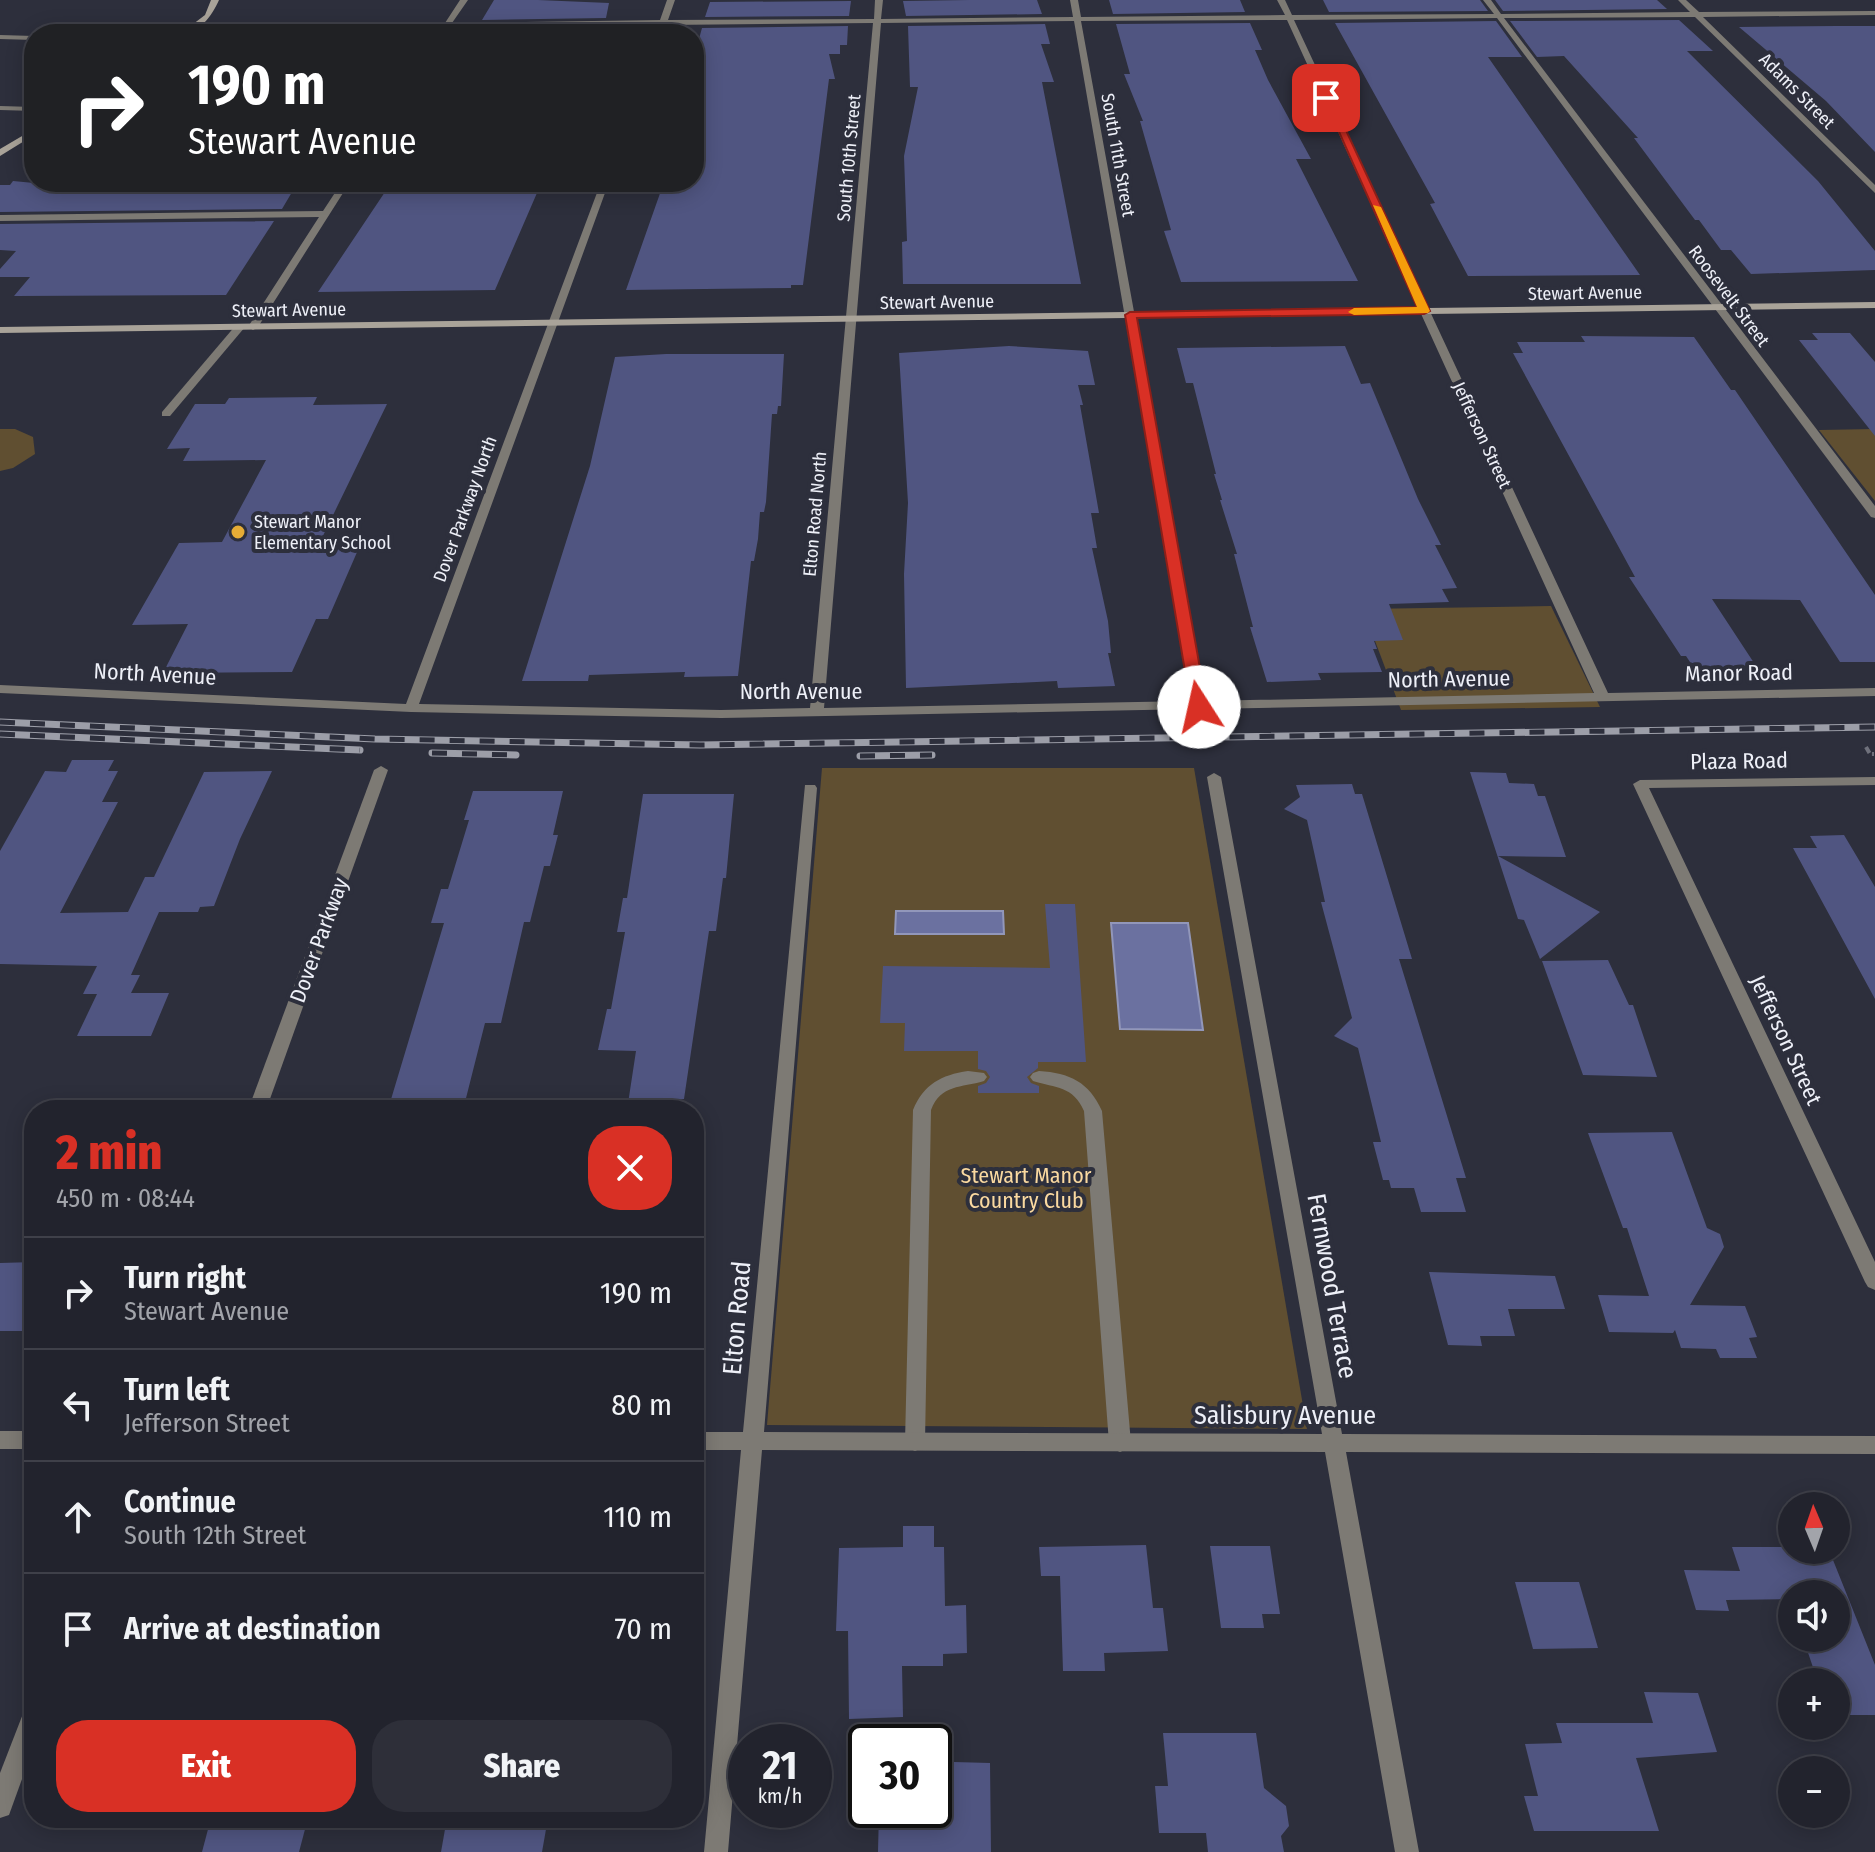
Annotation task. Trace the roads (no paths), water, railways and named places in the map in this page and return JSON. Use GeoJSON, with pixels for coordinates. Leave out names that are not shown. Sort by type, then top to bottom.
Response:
{"type":"FeatureCollection","features":[{"type":"Feature","properties":{"kind":"main road"},"geometry":{"type":"LineString","coordinates":[[197,24],[208,16],[215,0]]}},
{"type":"Feature","properties":{"kind":"main road"},"geometry":{"type":"LineString","coordinates":[[0,153],[24,138]]}},
{"type":"Feature","properties":{"kind":"main road","name":"Stewart Avenue"},"geometry":{"type":"LineString","coordinates":[[0,330],[1875,305]]}},
{"type":"Feature","properties":{"kind":"street"},"geometry":{"type":"LineString","coordinates":[[449,24],[464,0]]}},
{"type":"Feature","properties":{"kind":"street"},"geometry":{"type":"LineString","coordinates":[[671,0],[663,24],[1875,13]]}},
{"type":"Feature","properties":{"kind":"street","name":"South 10th Street"},"geometry":{"type":"LineString","coordinates":[[851,319],[879,0]]}},
{"type":"Feature","properties":{"kind":"street","name":"South 11th Street"},"geometry":{"type":"LineString","coordinates":[[1074,0],[1199,707]]}},
{"type":"Feature","properties":{"kind":"street","name":"Jefferson Street"},"geometry":{"type":"LineString","coordinates":[[1281,0],[1603,698]]}},
{"type":"Feature","properties":{"kind":"street","name":"Roosevelt Street"},"geometry":{"type":"LineString","coordinates":[[1487,0],[1875,514]]}},
{"type":"Feature","properties":{"kind":"street","name":"Adams Street"},"geometry":{"type":"LineString","coordinates":[[1682,0],[1875,190]]}},
{"type":"Feature","properties":{"kind":"street"},"geometry":{"type":"LineString","coordinates":[[0,37],[24,38]]}},
{"type":"Feature","properties":{"kind":"street"},"geometry":{"type":"LineString","coordinates":[[0,108],[24,109]]}},
{"type":"Feature","properties":{"kind":"street"},"geometry":{"type":"LineString","coordinates":[[253,327],[339,192]]}},
{"type":"Feature","properties":{"kind":"street","name":"Dover Parkway North"},"geometry":{"type":"LineString","coordinates":[[411,708],[601,192]]}},
{"type":"Feature","properties":{"kind":"street"},"geometry":{"type":"LineString","coordinates":[[0,218],[325,214]]}},
{"type":"Feature","properties":{"kind":"street","name":"Elton Road North"},"geometry":{"type":"LineString","coordinates":[[817,713],[851,319]]}},
{"type":"Feature","properties":{"kind":"street"},"geometry":{"type":"LineString","coordinates":[[166,414],[240,327]]}},
{"type":"Feature","properties":{"kind":"street","name":"North Avenue"},"geometry":{"type":"LineString","coordinates":[[0,689],[411,708],[817,713],[1603,698]]}},
{"type":"Feature","properties":{"kind":"street","name":"Manor Road"},"geometry":{"type":"LineString","coordinates":[[1603,698],[1875,692]]}},
{"type":"Feature","properties":{"kind":"street","name":"Dover Parkway"},"geometry":{"type":"LineString","coordinates":[[261,1100],[381,770]]}},
{"type":"Feature","properties":{"kind":"street","name":"Fernwood Terrace"},"geometry":{"type":"LineString","coordinates":[[1214,777],[1407,1852]]}},
{"type":"Feature","properties":{"kind":"street","name":"Plaza Road"},"geometry":{"type":"LineString","coordinates":[[1657,817],[1640,784],[1875,781]]}},
{"type":"Feature","properties":{"kind":"street","name":"Elton Road"},"geometry":{"type":"LineString","coordinates":[[716,1852],[810,788]]}},
{"type":"Feature","properties":{"kind":"street","name":"Jefferson Street"},"geometry":{"type":"LineString","coordinates":[[1657,817],[1875,1282]]}},
{"type":"Feature","properties":{"kind":"street"},"geometry":{"type":"LineString","coordinates":[[915,1442],[922,1110],[926,1096],[941,1083],[961,1077],[978,1077]]}},
{"type":"Feature","properties":{"kind":"street"},"geometry":{"type":"LineString","coordinates":[[1039,1077],[1074,1083],[1088,1097],[1093,1111],[1120,1443]]}},
{"type":"Feature","properties":{"kind":"street"},"geometry":{"type":"LineString","coordinates":[[0,1440],[24,1440]]}},
{"type":"Feature","properties":{"kind":"street","name":"Salisbury Avenue"},"geometry":{"type":"LineString","coordinates":[[704,1441],[1875,1445]]}},
{"type":"Feature","properties":{"kind":"street"},"geometry":{"type":"LineString","coordinates":[[0,1806],[24,1741]]}},
{"type":"Feature","properties":{"kind":"water"},"geometry":{"type":"Polygon","coordinates":[[[896,911],[1003,911],[1004,934],[895,934],[896,911]]]}},
{"type":"Feature","properties":{"kind":"water"},"geometry":{"type":"Polygon","coordinates":[[[1111,923],[1188,923],[1203,1030],[1120,1029],[1111,923]]]}},
{"type":"Feature","properties":{"kind":"railway"},"geometry":{"type":"LineString","coordinates":[[0,722],[375,739],[700,745],[1875,727]]}},
{"type":"Feature","properties":{"kind":"railway"},"geometry":{"type":"LineString","coordinates":[[0,734],[360,750]]}},
{"type":"Feature","properties":{"kind":"railway"},"geometry":{"type":"LineString","coordinates":[[432,753],[516,755]]}},
{"type":"Feature","properties":{"kind":"railway"},"geometry":{"type":"LineString","coordinates":[[860,756],[932,755]]}},
{"type":"Feature","properties":{"kind":"place","name":"Stewart Manor Elementary School"},"geometry":{"type":"Point","coordinates":[238,532]}},
{"type":"Feature","properties":{"kind":"park label","name":"Stewart Manor Country Club"},"geometry":{"type":"Point","coordinates":[1026,1188]}}]}
